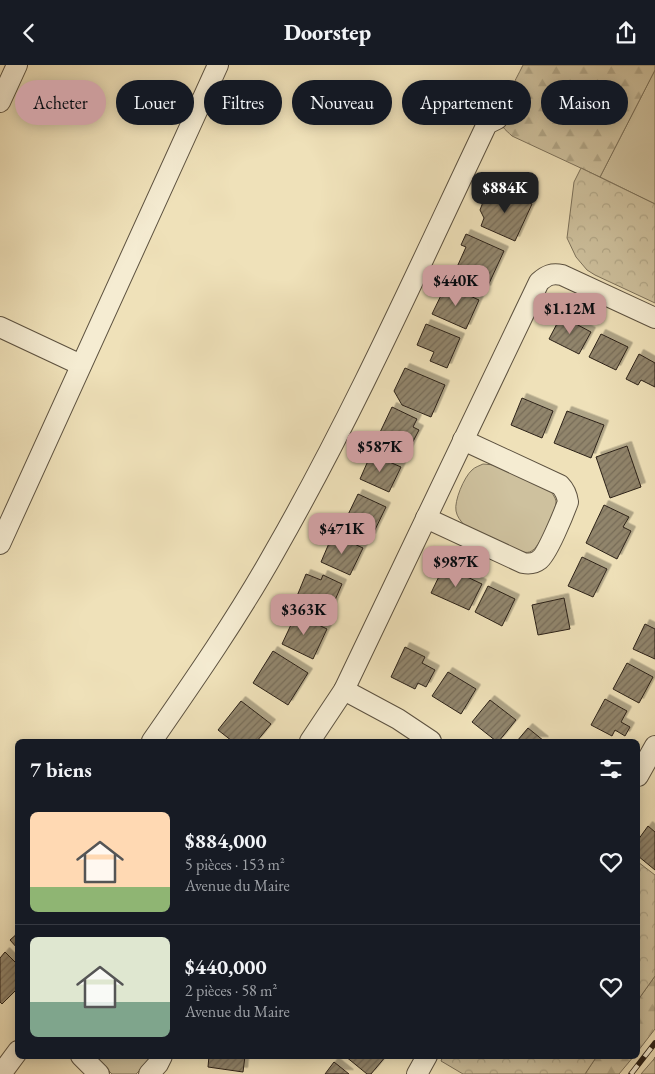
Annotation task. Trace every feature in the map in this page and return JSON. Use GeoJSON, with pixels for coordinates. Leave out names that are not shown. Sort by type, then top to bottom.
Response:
{"type":"FeatureCollection","features":[{"type":"Feature","properties":{"kind":"street"},"geometry":{"type":"LineString","coordinates":[[0,102],[17,65]]}},
{"type":"Feature","properties":{"kind":"street"},"geometry":{"type":"LineString","coordinates":[[0,544],[218,65]]}},
{"type":"Feature","properties":{"kind":"street"},"geometry":{"type":"LineString","coordinates":[[153,739],[220,643],[276,551],[340,431],[487,125]]}},
{"type":"Feature","properties":{"kind":"street"},"geometry":{"type":"LineString","coordinates":[[311,739],[344,690],[537,285],[548,275],[555,273],[569,277],[655,318]]}},
{"type":"Feature","properties":{"kind":"street"},"geometry":{"type":"LineString","coordinates":[[0,327],[81,365]]}},
{"type":"Feature","properties":{"kind":"street"},"geometry":{"type":"LineString","coordinates":[[426,518],[523,563],[538,561],[546,552],[568,502],[564,489],[560,485],[463,440]]}},
{"type":"Feature","properties":{"kind":"street"},"geometry":{"type":"LineString","coordinates":[[344,690],[398,719],[428,739]]}},
{"type":"Feature","properties":{"kind":"street"},"geometry":{"type":"LineString","coordinates":[[640,772],[655,746]]}},
{"type":"Feature","properties":{"kind":"street"},"geometry":{"type":"LineString","coordinates":[[1,1074],[15,1055]]}},
{"type":"Feature","properties":{"kind":"street"},"geometry":{"type":"LineString","coordinates":[[84,1059],[99,1074]]}},
{"type":"Feature","properties":{"kind":"street"},"geometry":{"type":"LineString","coordinates":[[149,1074],[160,1059]]}},
{"type":"Feature","properties":{"kind":"street"},"geometry":{"type":"LineString","coordinates":[[417,1074],[425,1059]]}},
{"type":"Feature","properties":{"kind":"green space"},"geometry":{"type":"Polygon","coordinates":[[[523,65],[655,65],[655,70],[628,123],[628,80],[541,80],[541,125],[627,125],[600,177],[512,136],[503,127],[503,125],[531,125],[531,80],[516,80],[523,65]]]}},
{"type":"Feature","properties":{"kind":"green space"},"geometry":{"type":"Polygon","coordinates":[[[655,70],[655,204],[600,177],[655,70]]]}},
{"type":"Feature","properties":{"kind":"green space"},"geometry":{"type":"Polygon","coordinates":[[[581,168],[655,204],[655,303],[595,275],[587,270],[576,257],[567,238],[574,182],[581,168]]]}},
{"type":"Feature","properties":{"kind":"green space"},"geometry":{"type":"Polygon","coordinates":[[[483,464],[495,465],[551,491],[555,497],[556,505],[544,535],[531,551],[518,551],[464,525],[458,517],[456,507],[463,483],[472,470],[483,464]]]}},
{"type":"Feature","properties":{"kind":"green space"},"geometry":{"type":"Polygon","coordinates":[[[640,864],[655,875],[655,976],[640,997],[640,864]]]}},
{"type":"Feature","properties":{"kind":"green space"},"geometry":{"type":"Polygon","coordinates":[[[655,976],[655,1029],[640,1048],[640,997],[655,976]]]}},
{"type":"Feature","properties":{"kind":"green space"},"geometry":{"type":"Polygon","coordinates":[[[655,1057],[655,1074],[641,1074],[654,1059],[655,1057]]]}},
{"type":"Feature","properties":{"kind":"green space"},"geometry":{"type":"Polygon","coordinates":[[[97,1059],[150,1059],[136,1074],[112,1074],[97,1059]]]}},
{"type":"Feature","properties":{"kind":"green space"},"geometry":{"type":"Polygon","coordinates":[[[442,1059],[595,1059],[585,1074],[463,1074],[441,1061],[442,1059]]]}},
{"type":"Feature","properties":{"kind":"green space"},"geometry":{"type":"Polygon","coordinates":[[[595,1059],[632,1059],[619,1074],[585,1074],[595,1059]]]}},
{"type":"Feature","properties":{"kind":"building"},"geometry":{"type":"Polygon","coordinates":[[[496,188],[532,204],[515,241],[481,226],[484,218],[480,210],[483,202],[490,201],[496,188]]]}},
{"type":"Feature","properties":{"kind":"building"},"geometry":{"type":"Polygon","coordinates":[[[466,234],[504,251],[486,290],[453,276],[466,247],[461,245],[466,234]]]}},
{"type":"Feature","properties":{"kind":"building"},"geometry":{"type":"Polygon","coordinates":[[[446,285],[479,300],[466,329],[432,314],[446,285]]]}},
{"type":"Feature","properties":{"kind":"building"},"geometry":{"type":"Polygon","coordinates":[[[561,316],[591,332],[579,354],[549,339],[561,316]]]}},
{"type":"Feature","properties":{"kind":"building"},"geometry":{"type":"Polygon","coordinates":[[[426,324],[460,338],[447,368],[430,361],[434,352],[417,345],[426,324]]]}},
{"type":"Feature","properties":{"kind":"building"},"geometry":{"type":"Polygon","coordinates":[[[601,334],[628,347],[616,370],[589,357],[601,334]]]}},
{"type":"Feature","properties":{"kind":"building"},"geometry":{"type":"Polygon","coordinates":[[[639,354],[655,363],[655,387],[641,380],[638,385],[626,379],[639,354]]]}},
{"type":"Feature","properties":{"kind":"building"},"geometry":{"type":"Polygon","coordinates":[[[405,368],[445,385],[431,417],[402,405],[394,391],[405,368]]]}},
{"type":"Feature","properties":{"kind":"building"},"geometry":{"type":"Polygon","coordinates":[[[522,398],[553,411],[542,438],[511,425],[522,398]]]}},
{"type":"Feature","properties":{"kind":"building"},"geometry":{"type":"Polygon","coordinates":[[[392,407],[417,419],[413,427],[419,430],[404,459],[374,445],[392,407]]]}},
{"type":"Feature","properties":{"kind":"building"},"geometry":{"type":"Polygon","coordinates":[[[567,411],[604,425],[591,458],[554,443],[567,411]]]}},
{"type":"Feature","properties":{"kind":"building"},"geometry":{"type":"Polygon","coordinates":[[[627,446],[641,487],[610,498],[596,457],[627,446]]]}},
{"type":"Feature","properties":{"kind":"building"},"geometry":{"type":"Polygon","coordinates":[[[371,454],[401,467],[389,492],[360,479],[371,454]]]}},
{"type":"Feature","properties":{"kind":"building"},"geometry":{"type":"Polygon","coordinates":[[[358,494],[386,507],[371,538],[343,525],[358,494]]]}},
{"type":"Feature","properties":{"kind":"building"},"geometry":{"type":"Polygon","coordinates":[[[604,505],[629,517],[623,527],[631,531],[617,559],[586,543],[604,505]]]}},
{"type":"Feature","properties":{"kind":"building"},"geometry":{"type":"Polygon","coordinates":[[[333,534],[363,548],[350,575],[321,562],[333,534]]]}},
{"type":"Feature","properties":{"kind":"building"},"geometry":{"type":"Polygon","coordinates":[[[582,557],[607,569],[593,597],[568,586],[582,557]]]}},
{"type":"Feature","properties":{"kind":"building"},"geometry":{"type":"Polygon","coordinates":[[[444,566],[482,584],[469,610],[431,593],[444,566]]]}},
{"type":"Feature","properties":{"kind":"building"},"geometry":{"type":"Polygon","coordinates":[[[306,574],[321,580],[323,575],[342,584],[328,616],[295,601],[306,574]]]}},
{"type":"Feature","properties":{"kind":"building"},"geometry":{"type":"Polygon","coordinates":[[[488,586],[515,599],[502,626],[475,612],[488,586]]]}},
{"type":"Feature","properties":{"kind":"building"},"geometry":{"type":"Polygon","coordinates":[[[564,598],[570,629],[538,635],[532,605],[564,598]]]}},
{"type":"Feature","properties":{"kind":"building"},"geometry":{"type":"Polygon","coordinates":[[[296,614],[327,629],[313,659],[282,644],[296,614]]]}},
{"type":"Feature","properties":{"kind":"building"},"geometry":{"type":"Polygon","coordinates":[[[645,624],[655,629],[655,659],[633,649],[645,624]]]}},
{"type":"Feature","properties":{"kind":"building"},"geometry":{"type":"Polygon","coordinates":[[[405,647],[425,657],[422,663],[435,670],[426,687],[418,683],[415,689],[391,677],[405,647]]]}},
{"type":"Feature","properties":{"kind":"building"},"geometry":{"type":"Polygon","coordinates":[[[273,651],[308,673],[288,705],[253,683],[273,651]]]}},
{"type":"Feature","properties":{"kind":"building"},"geometry":{"type":"Polygon","coordinates":[[[627,663],[653,677],[639,703],[613,689],[627,663]]]}},
{"type":"Feature","properties":{"kind":"building"},"geometry":{"type":"Polygon","coordinates":[[[448,672],[476,689],[461,714],[432,696],[448,672]]]}},
{"type":"Feature","properties":{"kind":"building"},"geometry":{"type":"Polygon","coordinates":[[[605,699],[627,711],[621,722],[630,727],[625,736],[615,730],[612,736],[591,725],[605,699]]]}},
{"type":"Feature","properties":{"kind":"building"},"geometry":{"type":"Polygon","coordinates":[[[490,700],[516,720],[501,739],[493,739],[472,722],[490,700]]]}},
{"type":"Feature","properties":{"kind":"building"},"geometry":{"type":"Polygon","coordinates":[[[241,701],[271,724],[259,739],[229,739],[218,730],[241,701]]]}},
{"type":"Feature","properties":{"kind":"building"},"geometry":{"type":"Polygon","coordinates":[[[528,728],[542,739],[519,739],[528,728]]]}},
{"type":"Feature","properties":{"kind":"building"},"geometry":{"type":"Polygon","coordinates":[[[648,826],[655,832],[655,870],[640,858],[640,837],[648,826]]]}},
{"type":"Feature","properties":{"kind":"building"},"geometry":{"type":"Polygon","coordinates":[[[15,936],[15,946],[10,940],[15,936]]]}},
{"type":"Feature","properties":{"kind":"building"},"geometry":{"type":"Polygon","coordinates":[[[5,952],[15,962],[15,991],[2,1004],[0,1002],[0,958],[5,952]]]}},
{"type":"Feature","properties":{"kind":"building"},"geometry":{"type":"Polygon","coordinates":[[[209,1059],[245,1059],[243,1072],[208,1067],[209,1059]]]}},
{"type":"Feature","properties":{"kind":"building"},"geometry":{"type":"Polygon","coordinates":[[[349,1059],[384,1059],[371,1074],[367,1074],[349,1059]]]}},
{"type":"Feature","properties":{"kind":"building"},"geometry":{"type":"Polygon","coordinates":[[[334,1062],[349,1074],[325,1074],[334,1062]]]}},
{"type":"Feature","properties":{"kind":"railway"},"geometry":{"type":"LineString","coordinates":[[631,1074],[655,1043]]}}]}
